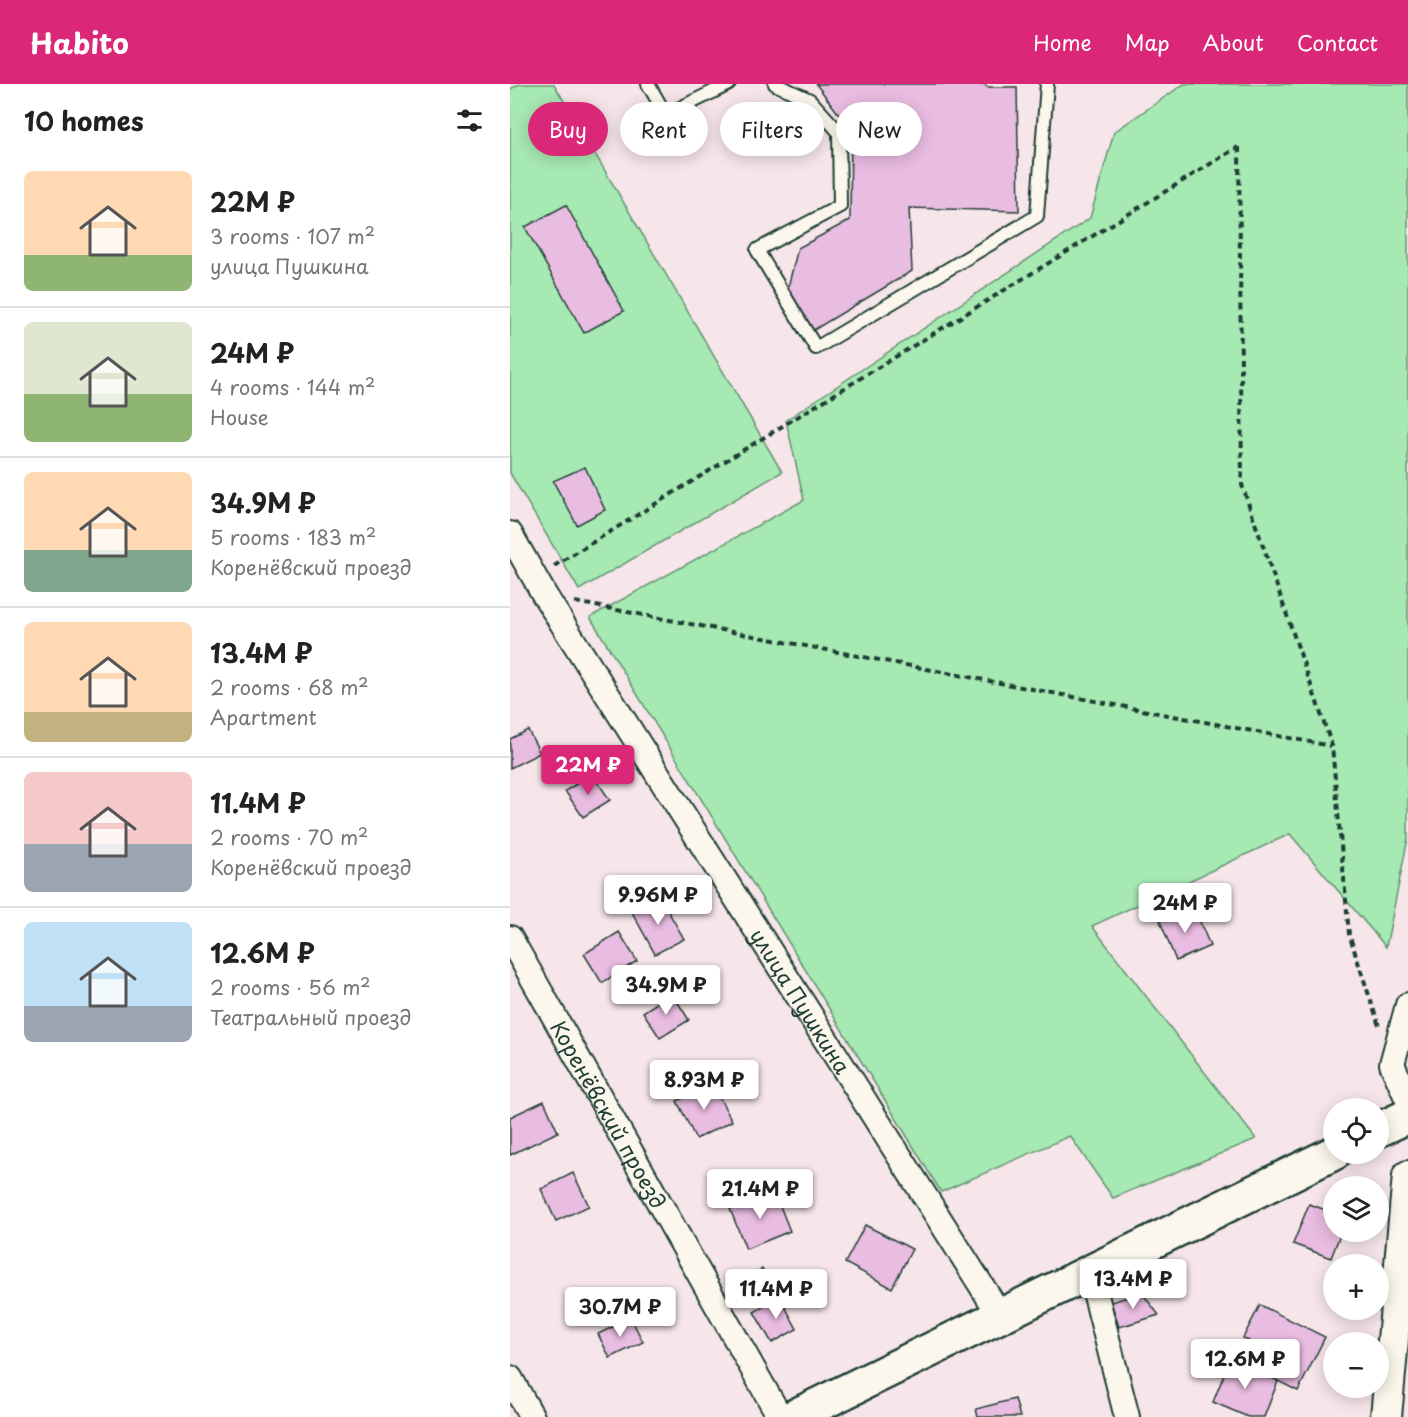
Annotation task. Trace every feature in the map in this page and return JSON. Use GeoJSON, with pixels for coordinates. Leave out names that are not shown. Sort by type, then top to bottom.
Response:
{"type":"FeatureCollection","features":[{"type":"Feature","properties":{"kind":"main road"},"geometry":{"type":"LineString","coordinates":[[1389,1125],[1408,1116]]}},
{"type":"Feature","properties":{"kind":"main road"},"geometry":{"type":"LineString","coordinates":[[793,1417],[1323,1158]]}},
{"type":"Feature","properties":{"kind":"street","name":"улица Пушкина"},"geometry":{"type":"LineString","coordinates":[[510,534],[539,587],[999,1315]]}},
{"type":"Feature","properties":{"kind":"street","name":"Коренёвский проезд"},"geometry":{"type":"LineString","coordinates":[[510,938],[780,1417]]}},
{"type":"Feature","properties":{"kind":"street"},"geometry":{"type":"LineString","coordinates":[[1408,1005],[1392,1064],[1408,1100]]}},
{"type":"Feature","properties":{"kind":"street"},"geometry":{"type":"LineString","coordinates":[[1386,1417],[1408,1176]]}},
{"type":"Feature","properties":{"kind":"street"},"geometry":{"type":"LineString","coordinates":[[1090,1272],[1127,1417]]}},
{"type":"Feature","properties":{"kind":"street"},"geometry":{"type":"LineString","coordinates":[[510,1378],[532,1417]]}},
{"type":"Feature","properties":{"kind":"lane"},"geometry":{"type":"LineString","coordinates":[[648,84],[666,116],[729,84]]}},
{"type":"Feature","properties":{"kind":"lane"},"geometry":{"type":"LineString","coordinates":[[775,84],[810,100],[839,132],[840,206],[757,250],[816,348],[1037,216],[1047,84]]}},
{"type":"Feature","properties":{"kind":"path"},"geometry":{"type":"LineString","coordinates":[[539,587],[1239,147],[1242,485],[1332,746],[1349,934],[1392,1064]]}},
{"type":"Feature","properties":{"kind":"path"},"geometry":{"type":"LineString","coordinates":[[539,587],[1332,746]]}},
{"type":"Feature","properties":{"kind":"green space"},"geometry":{"type":"Polygon","coordinates":[[[520,84],[554,84],[565,102],[528,102],[528,156],[596,156],[782,472],[579,590],[510,473],[510,89],[520,84]]]}},
{"type":"Feature","properties":{"kind":"green space"},"geometry":{"type":"Polygon","coordinates":[[[1184,84],[1408,84],[1408,838],[1386,947],[1290,834],[1092,926],[1256,1139],[1113,1198],[1070,1136],[941,1192],[590,617],[804,500],[786,420],[1090,218],[1114,132],[1184,84]]]}},
{"type":"Feature","properties":{"kind":"building"},"geometry":{"type":"Polygon","coordinates":[[[816,84],[985,84],[987,87],[1017,87],[1019,211],[909,208],[912,271],[812,331],[787,291],[798,248],[850,220],[851,156],[922,156],[922,102],[836,102],[836,110],[816,84]]]}},
{"type":"Feature","properties":{"kind":"building"},"geometry":{"type":"Polygon","coordinates":[[[566,205],[624,311],[584,333],[525,227],[566,205]]]}},
{"type":"Feature","properties":{"kind":"building"},"geometry":{"type":"Polygon","coordinates":[[[585,467],[605,510],[577,525],[553,481],[585,467]]]}},
{"type":"Feature","properties":{"kind":"building"},"geometry":{"type":"Polygon","coordinates":[[[528,730],[540,753],[510,768],[510,739],[528,730]]]}},
{"type":"Feature","properties":{"kind":"building"},"geometry":{"type":"Polygon","coordinates":[[[592,774],[610,800],[583,817],[565,791],[592,774]]]}},
{"type":"Feature","properties":{"kind":"building"},"geometry":{"type":"Polygon","coordinates":[[[660,897],[684,939],[655,954],[632,912],[660,897]]]}},
{"type":"Feature","properties":{"kind":"building"},"geometry":{"type":"Polygon","coordinates":[[[1194,907],[1210,946],[1176,961],[1160,921],[1194,907]]]}},
{"type":"Feature","properties":{"kind":"building"},"geometry":{"type":"Polygon","coordinates":[[[619,932],[637,961],[602,983],[584,954],[619,932]]]}},
{"type":"Feature","properties":{"kind":"building"},"geometry":{"type":"Polygon","coordinates":[[[672,993],[689,1020],[660,1038],[643,1012],[672,993]]]}},
{"type":"Feature","properties":{"kind":"building"},"geometry":{"type":"Polygon","coordinates":[[[712,1084],[732,1121],[696,1139],[677,1101],[712,1084]]]}},
{"type":"Feature","properties":{"kind":"building"},"geometry":{"type":"Polygon","coordinates":[[[544,1101],[558,1132],[510,1155],[510,1117],[544,1101]]]}},
{"type":"Feature","properties":{"kind":"building"},"geometry":{"type":"Polygon","coordinates":[[[573,1173],[589,1206],[556,1221],[541,1189],[573,1173]]]}},
{"type":"Feature","properties":{"kind":"building"},"geometry":{"type":"Polygon","coordinates":[[[774,1191],[790,1231],[746,1249],[730,1209],[774,1191]]]}},
{"type":"Feature","properties":{"kind":"building"},"geometry":{"type":"Polygon","coordinates":[[[1309,1204],[1323,1209],[1323,1242],[1337,1242],[1333,1254],[1323,1255],[1293,1244],[1309,1204]]]}},
{"type":"Feature","properties":{"kind":"building"},"geometry":{"type":"Polygon","coordinates":[[[865,1225],[912,1249],[892,1288],[845,1263],[865,1225]]]}},
{"type":"Feature","properties":{"kind":"building"},"geometry":{"type":"Polygon","coordinates":[[[762,1269],[772,1286],[749,1300],[739,1283],[762,1269]]]}},
{"type":"Feature","properties":{"kind":"building"},"geometry":{"type":"Polygon","coordinates":[[[1142,1293],[1159,1315],[1119,1327],[1111,1302],[1142,1293]]]}},
{"type":"Feature","properties":{"kind":"building"},"geometry":{"type":"Polygon","coordinates":[[[780,1297],[797,1329],[772,1343],[754,1312],[780,1297]]]}},
{"type":"Feature","properties":{"kind":"building"},"geometry":{"type":"Polygon","coordinates":[[[1260,1305],[1323,1336],[1323,1341],[1298,1391],[1244,1364],[1254,1344],[1243,1338],[1260,1305]]]}},
{"type":"Feature","properties":{"kind":"building"},"geometry":{"type":"Polygon","coordinates":[[[631,1318],[643,1342],[610,1358],[598,1334],[631,1318]]]}},
{"type":"Feature","properties":{"kind":"building"},"geometry":{"type":"Polygon","coordinates":[[[1231,1357],[1278,1381],[1264,1417],[1248,1417],[1213,1402],[1231,1357]]]}},
{"type":"Feature","properties":{"kind":"building"},"geometry":{"type":"Polygon","coordinates":[[[1015,1399],[1020,1417],[978,1417],[976,1409],[1015,1399]]]}}]}
